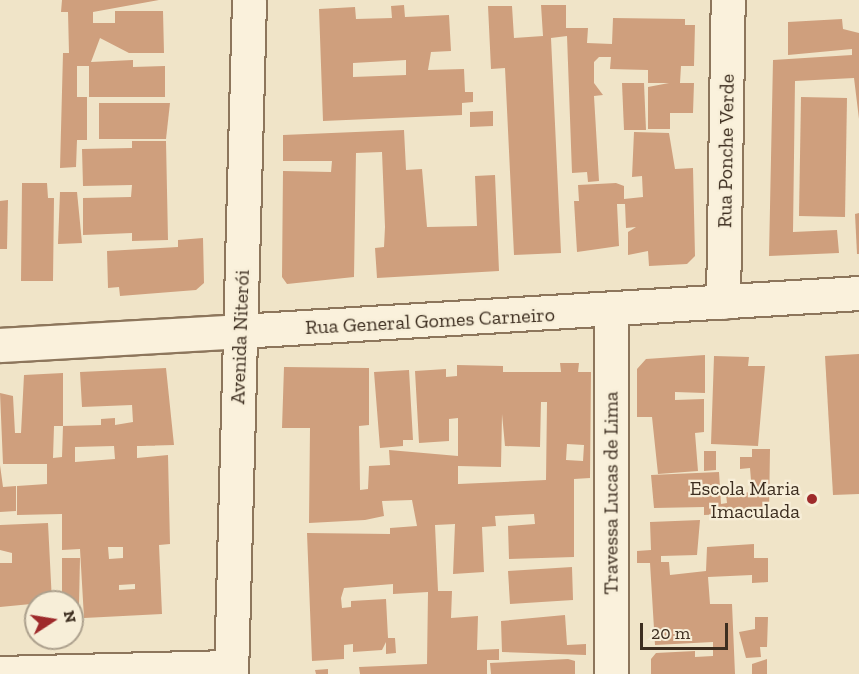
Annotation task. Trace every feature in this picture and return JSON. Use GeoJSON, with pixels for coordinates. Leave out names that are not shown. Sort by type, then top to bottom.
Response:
{"type":"FeatureCollection","features":[{"type":"Feature","properties":{"kind":"street","name":"Avenida Niterói"},"geometry":{"type":"LineString","coordinates":[[231,670],[249,0]]}},
{"type":"Feature","properties":{"kind":"street","name":"Rua Ponche Verde"},"geometry":{"type":"LineString","coordinates":[[723,302],[728,0]]}},
{"type":"Feature","properties":{"kind":"street","name":"Rua General Gomes Carneiro"},"geometry":{"type":"LineString","coordinates":[[0,345],[611,311],[859,293]]}},
{"type":"Feature","properties":{"kind":"street","name":"Travessa Lucas de Lima"},"geometry":{"type":"LineString","coordinates":[[611,311],[611,674]]}},
{"type":"Feature","properties":{"kind":"street"},"geometry":{"type":"LineString","coordinates":[[0,673],[231,670]]}},
{"type":"Feature","properties":{"kind":"building"},"geometry":{"type":"Polygon","coordinates":[[[62,0],[159,0],[93,12],[93,23],[115,23],[115,11],[163,11],[164,53],[129,53],[100,38],[91,62],[133,60],[133,67],[165,66],[165,97],[89,97],[89,66],[77,66],[77,97],[87,97],[87,140],[77,140],[76,167],[60,168],[63,53],[69,53],[68,12],[61,12],[62,0]]]}},
{"type":"Feature","properties":{"kind":"building"},"geometry":{"type":"Polygon","coordinates":[[[404,5],[405,17],[449,15],[451,51],[431,52],[428,70],[464,69],[465,92],[473,92],[473,102],[462,103],[462,115],[323,121],[319,9],[355,7],[356,19],[392,18],[391,6],[404,5]],[[406,60],[353,63],[353,77],[406,75],[406,60]]]}},
{"type":"Feature","properties":{"kind":"building"},"geometry":{"type":"Polygon","coordinates":[[[541,5],[566,5],[566,28],[588,28],[587,43],[612,44],[613,18],[685,19],[685,25],[695,25],[694,66],[681,66],[680,83],[694,83],[693,113],[670,113],[670,129],[648,129],[648,87],[669,83],[648,83],[648,70],[610,69],[611,57],[599,57],[594,62],[594,83],[603,95],[594,96],[599,181],[588,182],[587,172],[572,173],[567,36],[551,38],[561,253],[514,255],[505,68],[491,69],[488,6],[512,6],[514,38],[543,36],[541,5]]]}},
{"type":"Feature","properties":{"kind":"building"},"geometry":{"type":"Polygon","coordinates":[[[842,19],[843,29],[859,33],[859,119],[854,78],[795,81],[793,232],[837,230],[839,253],[769,256],[773,60],[852,55],[852,49],[788,55],[788,22],[842,19]]]}},
{"type":"Feature","properties":{"kind":"building"},"geometry":{"type":"Polygon","coordinates":[[[622,83],[644,83],[646,130],[624,130],[622,83]]]}},
{"type":"Feature","properties":{"kind":"building"},"geometry":{"type":"Polygon","coordinates":[[[801,97],[847,98],[845,217],[799,216],[801,97]]]}},
{"type":"Feature","properties":{"kind":"building"},"geometry":{"type":"Polygon","coordinates":[[[99,103],[170,103],[166,139],[99,139],[99,103]]]}},
{"type":"Feature","properties":{"kind":"building"},"geometry":{"type":"Polygon","coordinates":[[[493,111],[493,126],[470,127],[470,112],[493,111]]]}},
{"type":"Feature","properties":{"kind":"building"},"geometry":{"type":"Polygon","coordinates":[[[404,130],[406,170],[422,169],[427,227],[477,226],[475,176],[495,175],[499,271],[377,278],[375,248],[384,247],[385,227],[382,152],[356,153],[354,277],[287,284],[282,277],[283,171],[331,172],[332,161],[283,161],[283,135],[404,130]]]}},
{"type":"Feature","properties":{"kind":"building"},"geometry":{"type":"Polygon","coordinates":[[[634,132],[669,133],[675,169],[693,168],[695,256],[687,264],[649,266],[648,251],[628,255],[628,232],[636,227],[626,228],[625,204],[617,204],[619,246],[577,252],[574,201],[579,201],[578,185],[616,183],[624,186],[624,199],[643,197],[642,176],[632,177],[634,132]]]}},
{"type":"Feature","properties":{"kind":"building"},"geometry":{"type":"Polygon","coordinates":[[[132,141],[166,141],[168,240],[132,241],[132,233],[83,235],[83,198],[131,197],[132,185],[83,186],[82,149],[132,148],[132,141]]]}},
{"type":"Feature","properties":{"kind":"building"},"geometry":{"type":"Polygon","coordinates":[[[22,183],[47,183],[48,198],[54,198],[53,281],[21,281],[22,183]]]}},
{"type":"Feature","properties":{"kind":"building"},"geometry":{"type":"Polygon","coordinates":[[[60,192],[77,192],[82,243],[58,244],[60,192]]]}},
{"type":"Feature","properties":{"kind":"building"},"geometry":{"type":"Polygon","coordinates":[[[8,200],[7,249],[0,249],[0,201],[8,200]]]}},
{"type":"Feature","properties":{"kind":"building"},"geometry":{"type":"Polygon","coordinates":[[[859,213],[859,254],[857,254],[855,214],[859,213]]]}},
{"type":"Feature","properties":{"kind":"building"},"geometry":{"type":"Polygon","coordinates":[[[203,238],[204,283],[196,290],[120,296],[119,287],[108,288],[107,251],[178,247],[178,240],[203,238]]]}},
{"type":"Feature","properties":{"kind":"building"},"geometry":{"type":"Polygon","coordinates":[[[859,354],[859,494],[833,495],[825,356],[859,354]]]}},
{"type":"Feature","properties":{"kind":"building"},"geometry":{"type":"Polygon","coordinates":[[[705,355],[705,393],[675,392],[675,400],[704,399],[704,432],[695,433],[698,471],[658,474],[652,417],[637,417],[637,369],[646,359],[705,355]]]}},
{"type":"Feature","properties":{"kind":"building"},"geometry":{"type":"Polygon","coordinates":[[[714,356],[749,357],[748,366],[765,366],[758,446],[711,444],[714,356]]]}},
{"type":"Feature","properties":{"kind":"building"},"geometry":{"type":"Polygon","coordinates":[[[560,363],[579,363],[578,372],[591,372],[590,478],[574,479],[574,557],[509,559],[508,526],[535,524],[534,514],[495,516],[496,526],[482,527],[484,572],[453,574],[455,524],[435,525],[438,591],[452,591],[451,618],[478,616],[477,650],[499,649],[499,660],[487,660],[487,674],[360,674],[359,667],[427,664],[428,592],[393,594],[393,584],[344,588],[341,598],[342,608],[351,607],[351,601],[386,599],[388,638],[395,638],[396,653],[386,654],[386,642],[382,650],[353,652],[353,644],[344,645],[344,659],[312,661],[307,533],[390,534],[390,528],[417,526],[412,500],[382,501],[384,516],[365,520],[309,523],[310,428],[282,428],[284,367],[369,368],[369,425],[359,426],[360,490],[368,489],[369,466],[390,465],[389,450],[458,456],[458,418],[449,419],[449,441],[419,443],[415,371],[446,369],[446,377],[457,376],[457,365],[503,366],[503,372],[561,372],[560,363]],[[541,402],[540,447],[505,446],[502,414],[501,467],[458,466],[458,484],[546,480],[547,402],[541,402]],[[567,444],[566,460],[583,461],[584,445],[567,444]]]}},
{"type":"Feature","properties":{"kind":"building"},"geometry":{"type":"Polygon","coordinates":[[[166,368],[174,445],[137,446],[137,458],[168,455],[170,544],[159,545],[162,614],[84,618],[80,549],[62,550],[62,514],[17,515],[17,486],[47,484],[47,464],[3,464],[0,393],[13,396],[15,433],[21,433],[24,375],[63,373],[63,426],[101,425],[101,419],[115,418],[115,425],[133,422],[132,405],[82,407],[80,372],[166,368]],[[54,426],[53,458],[62,457],[63,426],[54,426]],[[114,446],[75,447],[75,462],[115,459],[114,446]],[[108,547],[109,559],[123,558],[123,547],[108,547]],[[135,584],[119,585],[119,590],[135,589],[135,584]]]}},
{"type":"Feature","properties":{"kind":"building"},"geometry":{"type":"Polygon","coordinates":[[[409,370],[413,440],[403,440],[403,446],[380,448],[374,372],[409,370]]]}},
{"type":"Feature","properties":{"kind":"building"},"geometry":{"type":"Polygon","coordinates":[[[752,449],[770,449],[769,512],[704,515],[704,507],[654,508],[651,475],[719,472],[721,504],[727,503],[726,494],[752,492],[750,468],[740,469],[740,457],[752,457],[752,449]]]}},
{"type":"Feature","properties":{"kind":"building"},"geometry":{"type":"Polygon","coordinates":[[[704,451],[716,451],[716,470],[704,471],[704,451]]]}},
{"type":"Feature","properties":{"kind":"building"},"geometry":{"type":"Polygon","coordinates":[[[0,465],[3,487],[16,486],[16,511],[0,512],[0,465]]]}},
{"type":"Feature","properties":{"kind":"building"},"geometry":{"type":"Polygon","coordinates":[[[700,520],[697,555],[661,556],[661,562],[669,562],[670,575],[706,571],[707,547],[754,544],[754,558],[768,558],[768,582],[752,583],[752,575],[708,577],[710,604],[732,604],[735,674],[651,674],[651,659],[656,653],[695,651],[695,657],[713,656],[713,642],[655,645],[650,563],[637,563],[637,551],[651,550],[650,522],[700,520]]]}},
{"type":"Feature","properties":{"kind":"building"},"geometry":{"type":"Polygon","coordinates":[[[48,523],[51,590],[24,590],[24,605],[0,607],[0,563],[12,563],[12,553],[0,550],[0,525],[48,523]]]}},
{"type":"Feature","properties":{"kind":"building"},"geometry":{"type":"Polygon","coordinates":[[[62,558],[80,558],[79,590],[62,590],[62,558]]]}},
{"type":"Feature","properties":{"kind":"building"},"geometry":{"type":"Polygon","coordinates":[[[572,567],[573,600],[510,604],[508,571],[572,567]]]}},
{"type":"Feature","properties":{"kind":"building"},"geometry":{"type":"Polygon","coordinates":[[[565,615],[567,645],[586,644],[586,655],[502,652],[501,621],[565,615]]]}},
{"type":"Feature","properties":{"kind":"building"},"geometry":{"type":"Polygon","coordinates":[[[755,617],[768,617],[767,647],[760,647],[761,657],[746,658],[739,632],[755,629],[755,617]]]}},
{"type":"Feature","properties":{"kind":"building"},"geometry":{"type":"Polygon","coordinates":[[[568,659],[575,661],[575,674],[491,674],[490,663],[568,659]]]}},
{"type":"Feature","properties":{"kind":"building"},"geometry":{"type":"Polygon","coordinates":[[[767,659],[767,674],[752,674],[752,664],[767,659]]]}},
{"type":"Feature","properties":{"kind":"building"},"geometry":{"type":"Polygon","coordinates":[[[328,669],[328,674],[316,674],[315,670],[328,669]]]}},
{"type":"Feature","properties":{"kind":"place","name":"Escola Maria Imaculada"},"geometry":{"type":"Point","coordinates":[812,499]}}]}
